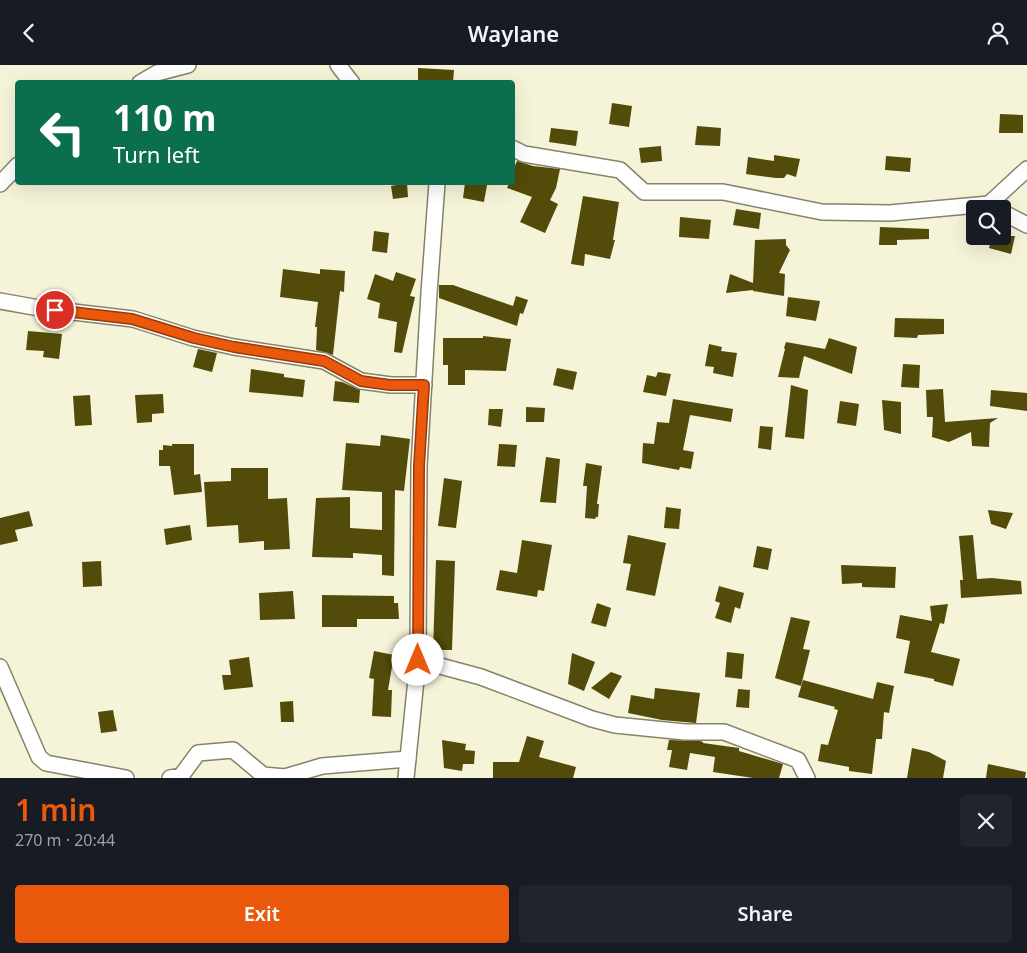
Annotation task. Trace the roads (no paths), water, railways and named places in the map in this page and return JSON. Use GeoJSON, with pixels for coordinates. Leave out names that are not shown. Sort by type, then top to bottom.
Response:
{"type":"FeatureCollection","features":[{"type":"Feature","properties":{"kind":"street"},"geometry":{"type":"LineString","coordinates":[[145,80],[157,73],[188,65]]}},
{"type":"Feature","properties":{"kind":"street"},"geometry":{"type":"LineString","coordinates":[[338,65],[350,80]]}},
{"type":"Feature","properties":{"kind":"street"},"geometry":{"type":"LineString","coordinates":[[515,150],[524,154],[620,170],[644,192],[723,192],[822,211],[890,213],[966,209]]}},
{"type":"Feature","properties":{"kind":"street"},"geometry":{"type":"LineString","coordinates":[[0,184],[15,168]]}},
{"type":"Feature","properties":{"kind":"street"},"geometry":{"type":"LineString","coordinates":[[1002,200],[1027,169]]}},
{"type":"Feature","properties":{"kind":"street"},"geometry":{"type":"LineString","coordinates":[[406,778],[418,660],[419,466],[437,185]]}},
{"type":"Feature","properties":{"kind":"street"},"geometry":{"type":"LineString","coordinates":[[1011,216],[1027,225]]}},
{"type":"Feature","properties":{"kind":"street"},"geometry":{"type":"LineString","coordinates":[[0,301],[39,308],[132,319],[194,338],[234,347],[324,361],[361,381],[390,385],[424,385]]}},
{"type":"Feature","properties":{"kind":"street"},"geometry":{"type":"LineString","coordinates":[[418,660],[480,677],[592,719],[615,725],[685,732],[724,732],[798,760],[807,778]]}},
{"type":"Feature","properties":{"kind":"street"},"geometry":{"type":"LineString","coordinates":[[0,667],[39,757],[46,763],[126,778]]}},
{"type":"Feature","properties":{"kind":"street"},"geometry":{"type":"LineString","coordinates":[[170,778],[181,776],[198,753],[233,750],[262,775],[285,777],[322,766],[408,759]]}}]}
